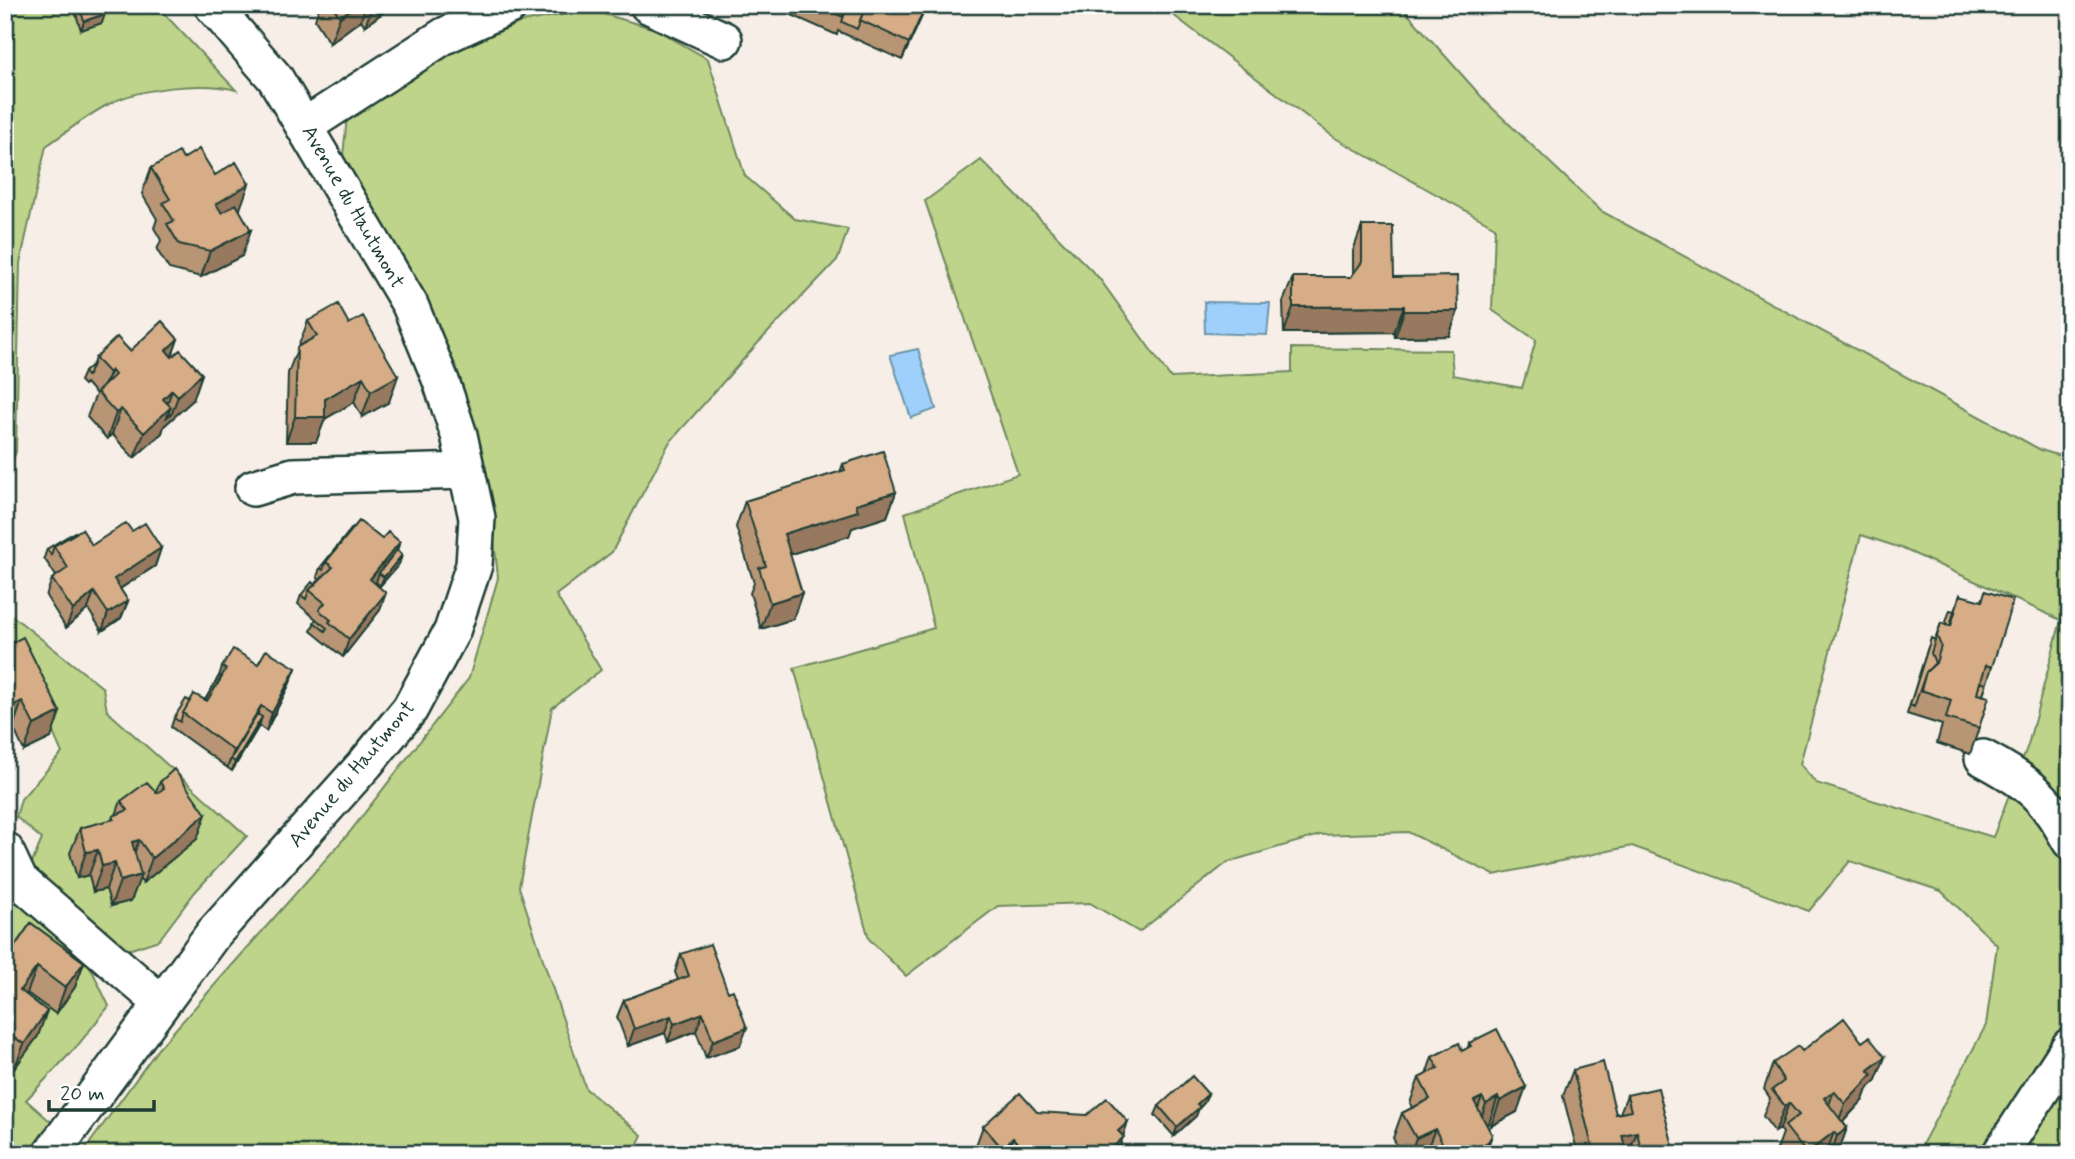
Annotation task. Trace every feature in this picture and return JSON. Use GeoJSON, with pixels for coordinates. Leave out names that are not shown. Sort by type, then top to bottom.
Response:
{"type":"FeatureCollection","features":[{"type":"Feature","properties":{"kind":"street","name":"Avenue du Hautmont"},"geometry":{"type":"LineString","coordinates":[[51,1154],[160,1002],[213,934],[390,734],[425,685],[452,631],[474,565],[477,518],[467,471],[441,381],[410,305],[305,126],[256,52],[212,5]]}},
{"type":"Feature","properties":{"kind":"street"},"geometry":{"type":"LineString","coordinates":[[305,126],[444,36],[475,19],[511,5]]}},
{"type":"Feature","properties":{"kind":"street"},"geometry":{"type":"LineString","coordinates":[[648,5],[724,40]]}},
{"type":"Feature","properties":{"kind":"street"},"geometry":{"type":"LineString","coordinates":[[253,488],[293,476],[467,471]]}},
{"type":"Feature","properties":{"kind":"street"},"geometry":{"type":"LineString","coordinates":[[1983,758],[2020,778],[2042,796],[2070,841]]}},
{"type":"Feature","properties":{"kind":"street"},"geometry":{"type":"LineString","coordinates":[[5,850],[19,880],[160,1002]]}},
{"type":"Feature","properties":{"kind":"street"},"geometry":{"type":"LineString","coordinates":[[2000,1154],[2070,1046]]}},
{"type":"Feature","properties":{"kind":"green space"},"geometry":{"type":"Polygon","coordinates":[[[5,5],[156,5],[236,90],[189,86],[154,90],[122,98],[85,118],[46,146],[20,263],[16,452],[5,476],[5,5]]]}},
{"type":"Feature","properties":{"kind":"green space"},"geometry":{"type":"Polygon","coordinates":[[[1160,5],[1400,5],[1487,103],[1601,211],[2041,450],[2070,459],[2070,1154],[1917,1154],[1986,1025],[1997,945],[1941,891],[1850,861],[1809,911],[1632,846],[1494,875],[1408,832],[1320,835],[1228,862],[1139,932],[1090,903],[998,906],[906,976],[869,939],[794,668],[934,628],[905,513],[1018,474],[925,201],[981,160],[1099,278],[1171,378],[1292,372],[1292,348],[1451,350],[1453,375],[1522,388],[1536,340],[1492,310],[1495,227],[1335,138],[1160,5]],[[1861,535],[1800,764],[1816,783],[1993,837],[2028,745],[2061,620],[1901,548],[1861,535]]]}},
{"type":"Feature","properties":{"kind":"green space"},"geometry":{"type":"Polygon","coordinates":[[[590,10],[655,29],[708,59],[745,176],[795,219],[848,229],[838,259],[757,344],[669,443],[612,552],[556,595],[601,670],[552,708],[519,887],[586,1089],[642,1135],[633,1154],[5,1154],[5,892],[90,966],[109,1006],[78,1045],[26,1100],[84,1151],[158,1049],[349,833],[469,678],[498,578],[487,473],[456,379],[409,272],[343,156],[347,117],[451,53],[521,22],[590,10]]]}},
{"type":"Feature","properties":{"kind":"green space"},"geometry":{"type":"Polygon","coordinates":[[[5,610],[103,688],[107,711],[247,836],[195,892],[159,940],[125,951],[30,868],[42,839],[16,817],[21,799],[62,753],[20,657],[5,662],[5,610]]]}},
{"type":"Feature","properties":{"kind":"water"},"geometry":{"type":"Polygon","coordinates":[[[1204,302],[1270,303],[1267,335],[1205,333],[1204,302]]]}},
{"type":"Feature","properties":{"kind":"water"},"geometry":{"type":"Polygon","coordinates":[[[918,349],[936,409],[911,418],[890,355],[918,349]]]}},
{"type":"Feature","properties":{"kind":"building"},"geometry":{"type":"Polygon","coordinates":[[[79,5],[103,5],[105,14],[84,21],[79,5]]]}},
{"type":"Feature","properties":{"kind":"building"},"geometry":{"type":"Polygon","coordinates":[[[332,5],[356,5],[340,17],[332,5]]]}},
{"type":"Feature","properties":{"kind":"building"},"geometry":{"type":"Polygon","coordinates":[[[816,5],[847,5],[843,17],[816,5]]]}},
{"type":"Feature","properties":{"kind":"building"},"geometry":{"type":"Polygon","coordinates":[[[866,5],[882,12],[885,5],[926,5],[909,43],[860,20],[866,5]]]}},
{"type":"Feature","properties":{"kind":"building"},"geometry":{"type":"Polygon","coordinates":[[[847,6],[863,13],[857,29],[842,22],[847,6]]]}},
{"type":"Feature","properties":{"kind":"building"},"geometry":{"type":"Polygon","coordinates":[[[199,149],[215,175],[236,162],[249,184],[216,204],[222,213],[236,204],[251,230],[210,251],[179,244],[167,224],[174,221],[163,203],[170,199],[151,168],[179,152],[183,159],[199,149]]]}},
{"type":"Feature","properties":{"kind":"building"},"geometry":{"type":"Polygon","coordinates":[[[1362,226],[1393,226],[1394,277],[1457,276],[1458,311],[1404,311],[1404,306],[1293,307],[1293,277],[1351,277],[1362,262],[1362,226]]]}},
{"type":"Feature","properties":{"kind":"building"},"geometry":{"type":"Polygon","coordinates":[[[338,304],[349,324],[363,316],[398,376],[371,391],[363,377],[325,399],[325,417],[295,417],[297,347],[317,336],[308,321],[338,304]]]}},
{"type":"Feature","properties":{"kind":"building"},"geometry":{"type":"Polygon","coordinates":[[[162,321],[178,339],[166,350],[172,357],[180,350],[202,374],[178,396],[172,390],[163,399],[171,407],[144,433],[121,409],[116,413],[97,392],[115,375],[111,370],[109,373],[95,358],[117,337],[130,351],[162,321]]]}},
{"type":"Feature","properties":{"kind":"building"},"geometry":{"type":"Polygon","coordinates":[[[93,364],[89,374],[87,376],[84,372],[93,364]]]}},
{"type":"Feature","properties":{"kind":"building"},"geometry":{"type":"Polygon","coordinates":[[[883,451],[896,492],[856,504],[858,511],[784,534],[802,593],[770,603],[759,568],[766,566],[745,501],[845,470],[843,464],[883,451]]]}},
{"type":"Feature","properties":{"kind":"building"},"geometry":{"type":"Polygon","coordinates":[[[359,521],[382,539],[388,532],[400,542],[370,579],[386,593],[349,639],[319,610],[325,603],[309,590],[333,567],[326,562],[359,521]]]}},
{"type":"Feature","properties":{"kind":"building"},"geometry":{"type":"Polygon","coordinates":[[[126,523],[132,531],[145,523],[161,548],[114,579],[128,601],[108,613],[94,592],[73,610],[52,579],[68,568],[54,546],[82,529],[92,545],[126,523]]]}},
{"type":"Feature","properties":{"kind":"building"},"geometry":{"type":"Polygon","coordinates":[[[353,527],[326,562],[323,570],[320,568],[353,527]]]}},
{"type":"Feature","properties":{"kind":"building"},"geometry":{"type":"Polygon","coordinates":[[[75,532],[54,546],[51,555],[47,549],[75,532]]]}},
{"type":"Feature","properties":{"kind":"building"},"geometry":{"type":"Polygon","coordinates":[[[397,550],[402,555],[384,577],[379,573],[397,550]]]}},
{"type":"Feature","properties":{"kind":"building"},"geometry":{"type":"Polygon","coordinates":[[[312,582],[315,585],[309,590],[306,599],[301,595],[312,582]]]}},
{"type":"Feature","properties":{"kind":"building"},"geometry":{"type":"Polygon","coordinates":[[[1985,591],[2013,600],[1992,667],[1986,665],[1977,694],[1989,697],[1979,728],[1946,718],[1951,700],[1921,690],[1926,672],[1936,663],[1941,646],[1937,636],[1941,623],[1951,626],[1960,595],[1982,601],[1985,591]]]}},
{"type":"Feature","properties":{"kind":"building"},"geometry":{"type":"Polygon","coordinates":[[[1950,610],[1954,611],[1950,626],[1945,625],[1950,610]]]}},
{"type":"Feature","properties":{"kind":"building"},"geometry":{"type":"Polygon","coordinates":[[[316,619],[327,628],[325,631],[314,622],[316,619]]]}},
{"type":"Feature","properties":{"kind":"building"},"geometry":{"type":"Polygon","coordinates":[[[23,637],[60,712],[34,725],[22,701],[5,710],[5,646],[23,637]]]}},
{"type":"Feature","properties":{"kind":"building"},"geometry":{"type":"Polygon","coordinates":[[[1931,638],[1935,640],[1931,653],[1935,663],[1926,672],[1914,707],[1910,705],[1931,638]]]}},
{"type":"Feature","properties":{"kind":"building"},"geometry":{"type":"Polygon","coordinates":[[[233,649],[258,664],[266,650],[296,668],[272,713],[261,706],[234,751],[183,713],[194,694],[207,701],[226,669],[222,667],[233,649]]]}},
{"type":"Feature","properties":{"kind":"building"},"geometry":{"type":"Polygon","coordinates":[[[219,676],[222,677],[207,701],[205,700],[219,676]]]}},
{"type":"Feature","properties":{"kind":"building"},"geometry":{"type":"Polygon","coordinates":[[[1980,682],[1986,684],[1983,695],[1977,694],[1980,682]]]}},
{"type":"Feature","properties":{"kind":"building"},"geometry":{"type":"Polygon","coordinates":[[[186,699],[190,701],[180,722],[174,718],[186,699]]]}},
{"type":"Feature","properties":{"kind":"building"},"geometry":{"type":"Polygon","coordinates":[[[257,714],[262,717],[235,762],[231,759],[257,714]]]}},
{"type":"Feature","properties":{"kind":"building"},"geometry":{"type":"Polygon","coordinates":[[[174,769],[206,814],[152,858],[139,840],[132,842],[141,875],[120,881],[115,863],[102,866],[98,850],[86,852],[80,828],[114,819],[113,816],[128,810],[121,801],[147,782],[157,793],[164,788],[160,782],[174,769]]]}},
{"type":"Feature","properties":{"kind":"building"},"geometry":{"type":"Polygon","coordinates":[[[31,923],[84,962],[65,988],[37,967],[20,990],[47,1011],[24,1044],[5,1031],[5,972],[12,963],[6,959],[31,923]]]}},
{"type":"Feature","properties":{"kind":"building"},"geometry":{"type":"Polygon","coordinates":[[[710,944],[728,992],[733,990],[747,1028],[713,1041],[703,1013],[674,1024],[671,1016],[634,1029],[624,1000],[689,976],[681,954],[710,944]]]}},
{"type":"Feature","properties":{"kind":"building"},"geometry":{"type":"Polygon","coordinates":[[[1844,1018],[1862,1042],[1869,1037],[1885,1057],[1868,1070],[1872,1075],[1845,1104],[1834,1091],[1824,1098],[1847,1128],[1837,1136],[1834,1132],[1812,1149],[1813,1154],[1807,1154],[1785,1126],[1799,1115],[1789,1103],[1785,1106],[1772,1090],[1784,1081],[1773,1063],[1798,1046],[1802,1051],[1844,1018]]]}},
{"type":"Feature","properties":{"kind":"building"},"geometry":{"type":"Polygon","coordinates":[[[1497,1029],[1526,1087],[1500,1101],[1498,1097],[1486,1104],[1482,1097],[1474,1101],[1492,1135],[1488,1142],[1466,1154],[1448,1154],[1435,1129],[1416,1138],[1402,1113],[1430,1099],[1419,1078],[1438,1068],[1432,1057],[1459,1043],[1462,1051],[1471,1046],[1469,1043],[1497,1029]]]}},
{"type":"Feature","properties":{"kind":"building"},"geometry":{"type":"Polygon","coordinates":[[[1603,1062],[1616,1114],[1631,1111],[1627,1095],[1658,1088],[1675,1154],[1642,1154],[1637,1132],[1622,1135],[1626,1151],[1594,1154],[1573,1070],[1603,1062]]]}},
{"type":"Feature","properties":{"kind":"building"},"geometry":{"type":"Polygon","coordinates":[[[1192,1076],[1208,1094],[1197,1104],[1200,1107],[1177,1127],[1159,1106],[1192,1076]]]}},
{"type":"Feature","properties":{"kind":"building"},"geometry":{"type":"Polygon","coordinates":[[[1020,1093],[1037,1112],[1087,1115],[1107,1098],[1128,1122],[1118,1131],[1124,1137],[1115,1145],[1123,1154],[1021,1154],[1021,1147],[1013,1138],[1002,1148],[983,1126],[1020,1093]]]}},
{"type":"Feature","properties":{"kind":"building"},"geometry":{"type":"Polygon","coordinates":[[[1429,1145],[1431,1149],[1423,1154],[1412,1154],[1429,1145]]]}}]}
